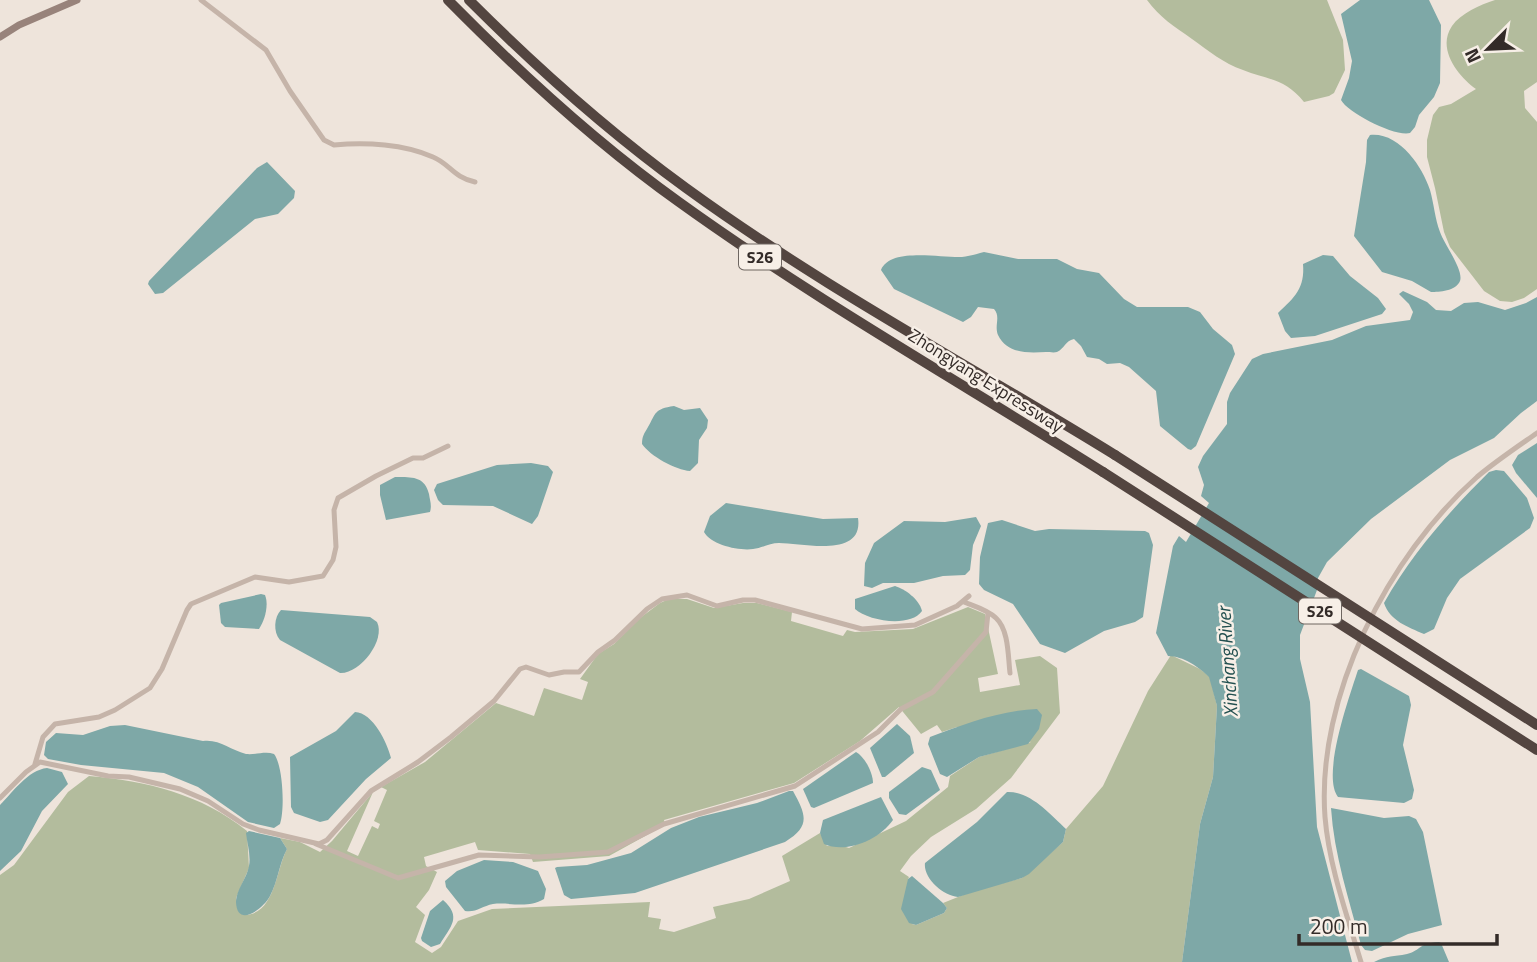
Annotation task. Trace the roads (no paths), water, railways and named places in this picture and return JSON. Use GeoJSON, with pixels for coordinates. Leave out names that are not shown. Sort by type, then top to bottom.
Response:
{"type":"FeatureCollection","features":[{"type":"Feature","properties":{"kind":"highway","name":"Zhongyang Expressway"},"geometry":{"type":"LineString","coordinates":[[448,0],[556,102],[677,201],[794,280],[1103,472],[1537,750]]}},
{"type":"Feature","properties":{"kind":"highway","name":"Zhongyang Expressway"},"geometry":{"type":"LineString","coordinates":[[469,0],[617,134],[709,205],[871,311],[1007,388],[1115,454],[1537,725]]}},
{"type":"Feature","properties":{"kind":"street"},"geometry":{"type":"LineString","coordinates":[[0,37],[19,24],[77,0]]}},
{"type":"Feature","properties":{"kind":"street"},"geometry":{"type":"LineString","coordinates":[[201,0],[265,50],[290,91],[329,143],[382,145],[417,152],[434,157],[459,177],[475,183]]}},
{"type":"Feature","properties":{"kind":"street"},"geometry":{"type":"LineString","coordinates":[[1361,962],[1332,860],[1325,815],[1326,756],[1349,669],[1381,597],[1407,557],[1477,477],[1537,433]]}},
{"type":"Feature","properties":{"kind":"street"},"geometry":{"type":"LineString","coordinates":[[35,764],[43,737],[55,724],[99,717],[150,688],[162,669],[191,604],[256,577],[295,582],[323,576],[333,560],[334,510],[338,498],[413,458],[422,458],[448,446]]}},
{"type":"Feature","properties":{"kind":"street"},"geometry":{"type":"LineString","coordinates":[[316,844],[327,840],[371,791],[418,762],[494,701],[520,669],[526,667],[549,675],[564,671],[579,672],[597,652],[662,599],[687,595],[717,606],[755,600],[862,629],[915,625],[967,599],[995,617],[1004,631],[1010,673]]}},
{"type":"Feature","properties":{"kind":"street"},"geometry":{"type":"LineString","coordinates":[[0,798],[40,762],[97,774],[130,777],[180,789],[208,801],[243,824],[316,844],[398,878],[479,855],[538,857],[608,852],[664,824],[795,786],[878,732],[901,709],[933,692],[986,632],[988,613]]}},
{"type":"Feature","properties":{"kind":"water"},"geometry":{"type":"Polygon","coordinates":[[[1360,0],[1429,0],[1441,25],[1440,83],[1410,133],[1394,131],[1372,123],[1341,100],[1352,61],[1341,14],[1360,0]]]}},
{"type":"Feature","properties":{"kind":"water"},"geometry":{"type":"Polygon","coordinates":[[[1370,135],[1390,139],[1400,145],[1421,171],[1430,190],[1440,232],[1459,270],[1460,281],[1455,287],[1431,292],[1412,281],[1382,272],[1354,236],[1367,140],[1370,135]]]}},
{"type":"Feature","properties":{"kind":"water"},"geometry":{"type":"Polygon","coordinates":[[[267,162],[295,191],[294,198],[278,214],[255,219],[163,293],[155,294],[148,284],[149,281],[257,168],[267,162]]]}},
{"type":"Feature","properties":{"kind":"water"},"geometry":{"type":"Polygon","coordinates":[[[984,252],[1018,259],[1057,259],[1077,269],[1099,273],[1124,299],[1137,307],[1188,307],[1200,312],[1213,329],[1232,345],[1235,354],[1196,446],[1188,449],[1160,426],[1156,391],[1129,367],[1120,363],[1107,364],[1087,357],[1074,339],[1056,352],[1025,352],[1012,349],[998,335],[994,309],[978,307],[971,317],[963,322],[894,289],[881,270],[894,258],[905,256],[962,257],[984,252]]]}},
{"type":"Feature","properties":{"kind":"water"},"geometry":{"type":"Polygon","coordinates":[[[1323,255],[1333,256],[1350,276],[1378,298],[1386,309],[1382,314],[1315,336],[1291,338],[1278,313],[1298,292],[1303,264],[1323,255]]]}},
{"type":"Feature","properties":{"kind":"water","name":"Xinchang River"},"geometry":{"type":"Polygon","coordinates":[[[1403,291],[1427,302],[1436,310],[1451,311],[1464,303],[1478,302],[1505,310],[1537,297],[1537,401],[1494,438],[1450,460],[1371,519],[1327,562],[1318,578],[1317,590],[1300,635],[1300,659],[1310,702],[1317,827],[1352,962],[1182,962],[1200,824],[1213,777],[1217,706],[1209,677],[1190,663],[1168,656],[1156,633],[1173,546],[1179,536],[1186,542],[1209,503],[1201,496],[1204,485],[1198,467],[1227,424],[1227,402],[1230,393],[1252,359],[1263,354],[1332,340],[1366,326],[1410,320],[1413,312],[1399,294],[1403,291]]]}},
{"type":"Feature","properties":{"kind":"water"},"geometry":{"type":"Polygon","coordinates":[[[674,406],[684,410],[700,408],[708,420],[707,428],[699,440],[698,463],[690,471],[664,462],[642,444],[656,412],[674,406]]]}},
{"type":"Feature","properties":{"kind":"water"},"geometry":{"type":"Polygon","coordinates":[[[1537,443],[1537,498],[1512,465],[1518,455],[1537,443]]]}},
{"type":"Feature","properties":{"kind":"water"},"geometry":{"type":"Polygon","coordinates":[[[531,463],[548,466],[553,472],[538,516],[532,524],[493,506],[443,505],[434,490],[437,484],[497,465],[531,463]]]}},
{"type":"Feature","properties":{"kind":"water"},"geometry":{"type":"Polygon","coordinates":[[[1504,471],[1527,498],[1534,518],[1530,528],[1460,579],[1447,598],[1434,629],[1424,634],[1400,623],[1384,603],[1395,585],[1419,550],[1446,518],[1489,472],[1504,471]]]}},
{"type":"Feature","properties":{"kind":"water"},"geometry":{"type":"Polygon","coordinates":[[[395,477],[412,478],[424,484],[429,494],[430,512],[386,520],[380,485],[395,477]]]}},
{"type":"Feature","properties":{"kind":"water"},"geometry":{"type":"Polygon","coordinates":[[[726,503],[823,519],[858,518],[857,531],[851,539],[842,544],[829,546],[779,543],[753,549],[733,548],[719,544],[704,532],[710,516],[726,503]]]}},
{"type":"Feature","properties":{"kind":"water"},"geometry":{"type":"Polygon","coordinates":[[[976,517],[981,526],[973,545],[970,570],[965,575],[943,576],[914,583],[883,583],[872,588],[864,586],[865,563],[874,543],[904,521],[945,522],[976,517]]]}},
{"type":"Feature","properties":{"kind":"water"},"geometry":{"type":"Polygon","coordinates":[[[1002,520],[1035,531],[1049,529],[1149,533],[1153,545],[1143,617],[1104,631],[1065,653],[1040,644],[1013,604],[984,590],[979,584],[980,557],[988,523],[1002,520]]]}},
{"type":"Feature","properties":{"kind":"water"},"geometry":{"type":"Polygon","coordinates":[[[895,586],[915,599],[922,611],[908,620],[889,621],[869,617],[855,609],[855,599],[895,586]]]}},
{"type":"Feature","properties":{"kind":"water"},"geometry":{"type":"Polygon","coordinates":[[[265,595],[266,608],[259,629],[225,627],[221,623],[221,603],[265,595]]]}},
{"type":"Feature","properties":{"kind":"water"},"geometry":{"type":"Polygon","coordinates":[[[281,610],[370,617],[377,622],[378,638],[363,662],[348,672],[340,673],[280,640],[275,625],[281,610]]]}},
{"type":"Feature","properties":{"kind":"water"},"geometry":{"type":"Polygon","coordinates":[[[1361,669],[1409,696],[1411,705],[1403,745],[1414,790],[1412,799],[1404,803],[1338,797],[1334,786],[1333,771],[1339,735],[1358,670],[1361,669]]]}},
{"type":"Feature","properties":{"kind":"water"},"geometry":{"type":"Polygon","coordinates":[[[1037,709],[1042,715],[1039,729],[1028,744],[979,757],[947,777],[940,774],[928,744],[930,737],[996,715],[1037,709]]]}},
{"type":"Feature","properties":{"kind":"water"},"geometry":{"type":"Polygon","coordinates":[[[355,712],[368,717],[373,723],[383,737],[391,758],[366,779],[328,820],[320,822],[294,813],[291,807],[290,757],[336,731],[355,712]]]}},
{"type":"Feature","properties":{"kind":"water"},"geometry":{"type":"Polygon","coordinates":[[[897,724],[910,736],[914,753],[882,777],[870,748],[897,724]]]}},
{"type":"Feature","properties":{"kind":"water"},"geometry":{"type":"Polygon","coordinates":[[[125,725],[215,742],[246,754],[274,754],[282,788],[280,824],[274,828],[248,822],[198,787],[164,773],[81,765],[48,759],[44,755],[46,742],[56,733],[83,735],[110,726],[125,725]]]}},
{"type":"Feature","properties":{"kind":"water"},"geometry":{"type":"Polygon","coordinates":[[[856,752],[868,766],[873,783],[811,807],[803,789],[856,752]]]}},
{"type":"Feature","properties":{"kind":"water"},"geometry":{"type":"Polygon","coordinates":[[[922,767],[931,770],[940,790],[906,815],[899,814],[889,798],[889,792],[922,767]]]}},
{"type":"Feature","properties":{"kind":"water"},"geometry":{"type":"Polygon","coordinates":[[[47,768],[62,772],[68,784],[42,811],[21,851],[0,871],[0,805],[27,777],[47,768]]]}},
{"type":"Feature","properties":{"kind":"water"},"geometry":{"type":"Polygon","coordinates":[[[793,791],[804,820],[799,831],[785,842],[635,893],[571,899],[564,895],[555,868],[557,867],[587,865],[631,853],[671,828],[699,817],[757,803],[793,791]]]}},
{"type":"Feature","properties":{"kind":"water"},"geometry":{"type":"Polygon","coordinates":[[[1007,792],[1024,795],[1046,810],[1066,829],[1063,842],[1022,878],[958,897],[940,890],[927,874],[925,863],[977,822],[1007,792]]]}},
{"type":"Feature","properties":{"kind":"water"},"geometry":{"type":"Polygon","coordinates":[[[881,797],[893,820],[879,834],[852,846],[833,847],[824,844],[820,833],[823,820],[881,797]]]}},
{"type":"Feature","properties":{"kind":"water"},"geometry":{"type":"Polygon","coordinates":[[[1331,808],[1384,818],[1409,816],[1416,819],[1423,832],[1442,925],[1408,934],[1372,951],[1365,950],[1361,945],[1343,877],[1331,808]]]}},
{"type":"Feature","properties":{"kind":"water"},"geometry":{"type":"Polygon","coordinates":[[[249,831],[280,838],[287,849],[270,896],[257,910],[246,915],[241,914],[236,902],[249,866],[246,833],[249,831]]]}},
{"type":"Feature","properties":{"kind":"water"},"geometry":{"type":"Polygon","coordinates":[[[484,860],[513,862],[538,871],[546,889],[544,899],[531,904],[493,904],[465,911],[446,887],[445,881],[457,871],[484,860]]]}},
{"type":"Feature","properties":{"kind":"water"},"geometry":{"type":"Polygon","coordinates":[[[912,876],[947,908],[944,913],[916,925],[909,923],[901,909],[908,879],[912,876]]]}},
{"type":"Feature","properties":{"kind":"water"},"geometry":{"type":"Polygon","coordinates":[[[443,900],[452,912],[453,922],[440,944],[431,947],[421,938],[430,911],[443,900]]]}},
{"type":"Feature","properties":{"kind":"water"},"geometry":{"type":"Polygon","coordinates":[[[1439,942],[1449,962],[1374,962],[1407,954],[1424,945],[1439,942]]]}}]}
